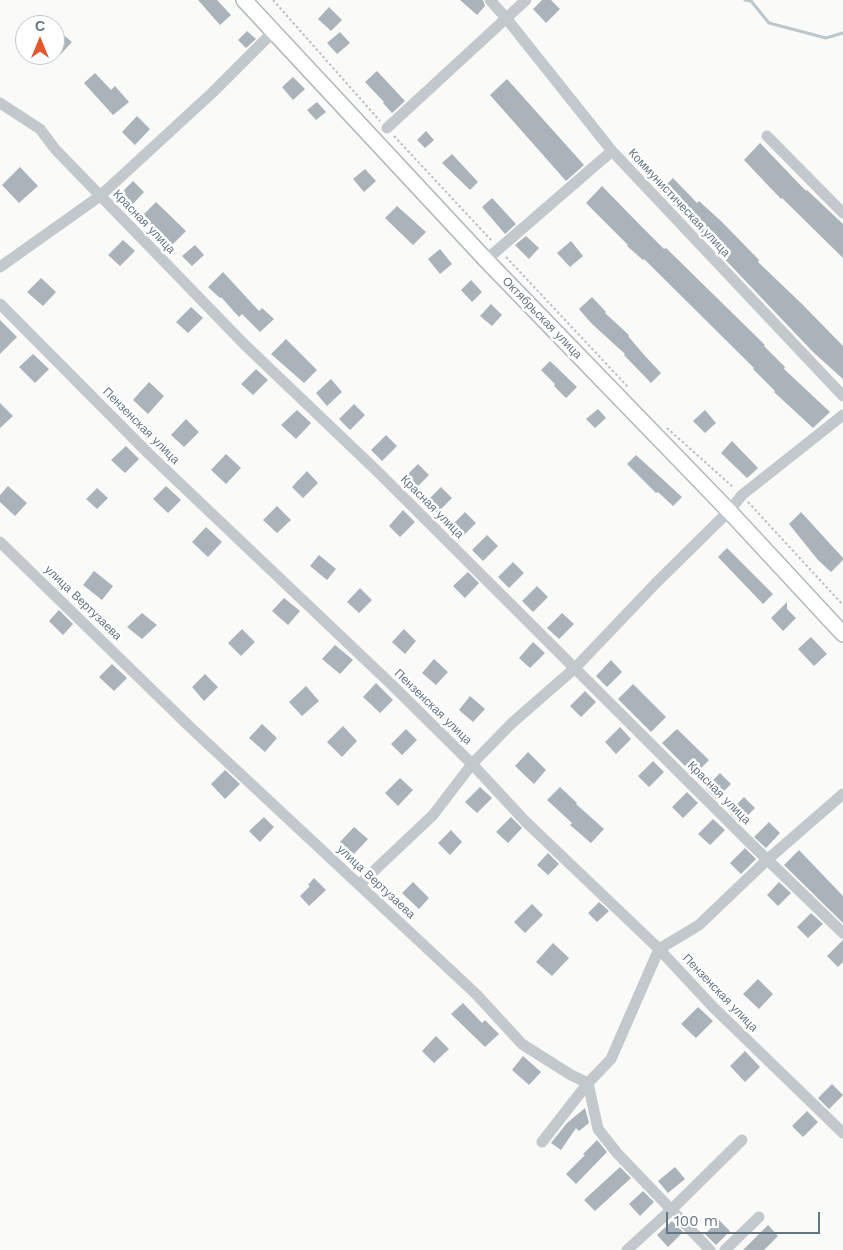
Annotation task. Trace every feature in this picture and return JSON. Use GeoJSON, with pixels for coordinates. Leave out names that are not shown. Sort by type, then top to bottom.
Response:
{"type":"FeatureCollection","features":[{"type":"Feature","properties":{"kind":"main road","name":"Октябрьская улица"},"geometry":{"type":"LineString","coordinates":[[244,0],[486,260],[729,511],[843,634]]}},
{"type":"Feature","properties":{"kind":"street","name":"Коммунистическая улица"},"geometry":{"type":"LineString","coordinates":[[490,0],[612,150],[843,396]]}},
{"type":"Feature","properties":{"kind":"street"},"geometry":{"type":"LineString","coordinates":[[387,128],[526,0]]}},
{"type":"Feature","properties":{"kind":"street"},"geometry":{"type":"LineString","coordinates":[[0,267],[100,196],[213,92],[273,32]]}},
{"type":"Feature","properties":{"kind":"street","name":"Красная улица"},"geometry":{"type":"LineString","coordinates":[[0,104],[40,129],[55,150],[244,344],[379,474],[767,860],[843,933]]}},
{"type":"Feature","properties":{"kind":"street"},"geometry":{"type":"LineString","coordinates":[[768,136],[843,213]]}},
{"type":"Feature","properties":{"kind":"street"},"geometry":{"type":"LineString","coordinates":[[486,260],[612,150]]}},
{"type":"Feature","properties":{"kind":"street","name":"Пензенская улица"},"geometry":{"type":"LineString","coordinates":[[0,304],[150,455],[392,685],[472,764],[526,822],[659,949],[713,1007],[843,1133]]}},
{"type":"Feature","properties":{"kind":"street"},"geometry":{"type":"LineString","coordinates":[[359,885],[433,815],[472,764],[512,723],[575,668],[656,582],[729,511],[742,495],[843,415]]}},
{"type":"Feature","properties":{"kind":"street","name":"улица Вертузаева"},"geometry":{"type":"LineString","coordinates":[[0,542],[191,728],[476,994],[522,1044],[571,1075],[588,1083]]}},
{"type":"Feature","properties":{"kind":"street"},"geometry":{"type":"LineString","coordinates":[[542,1142],[588,1083],[611,1059],[659,949],[699,925],[767,860],[843,794]]}},
{"type":"Feature","properties":{"kind":"street"},"geometry":{"type":"LineString","coordinates":[[588,1083],[598,1129],[617,1153],[710,1250]]}},
{"type":"Feature","properties":{"kind":"street"},"geometry":{"type":"LineString","coordinates":[[626,1250],[671,1210],[742,1140]]}},
{"type":"Feature","properties":{"kind":"street"},"geometry":{"type":"LineString","coordinates":[[725,1250],[759,1217]]}},
{"type":"Feature","properties":{"kind":"path"},"geometry":{"type":"LineString","coordinates":[[273,0],[371,112],[632,392]]}},
{"type":"Feature","properties":{"kind":"path"},"geometry":{"type":"LineString","coordinates":[[666,427],[742,495],[843,605]]}},
{"type":"Feature","properties":{"kind":"building"},"geometry":{"type":"Polygon","coordinates":[[[198,0],[217,0],[231,15],[220,25],[198,0]]]}},
{"type":"Feature","properties":{"kind":"building"},"geometry":{"type":"Polygon","coordinates":[[[460,0],[483,0],[485,6],[477,15],[460,0]]]}},
{"type":"Feature","properties":{"kind":"building"},"geometry":{"type":"Polygon","coordinates":[[[542,0],[551,0],[560,9],[546,23],[533,9],[542,0]]]}},
{"type":"Feature","properties":{"kind":"building"},"geometry":{"type":"Polygon","coordinates":[[[329,7],[342,20],[331,31],[318,19],[329,7]]]}},
{"type":"Feature","properties":{"kind":"building"},"geometry":{"type":"Polygon","coordinates":[[[247,31],[256,39],[246,48],[238,40],[247,31]]]}},
{"type":"Feature","properties":{"kind":"building"},"geometry":{"type":"Polygon","coordinates":[[[340,32],[350,43],[337,54],[327,43],[340,32]]]}},
{"type":"Feature","properties":{"kind":"building"},"geometry":{"type":"Polygon","coordinates":[[[65,36],[72,42],[65,50],[65,36]]]}},
{"type":"Feature","properties":{"kind":"building"},"geometry":{"type":"Polygon","coordinates":[[[377,71],[405,101],[392,113],[365,82],[377,71]]]}},
{"type":"Feature","properties":{"kind":"building"},"geometry":{"type":"Polygon","coordinates":[[[95,73],[111,90],[115,86],[129,102],[113,115],[84,83],[95,73]]]}},
{"type":"Feature","properties":{"kind":"building"},"geometry":{"type":"Polygon","coordinates":[[[293,77],[305,89],[293,100],[282,87],[293,77]]]}},
{"type":"Feature","properties":{"kind":"building"},"geometry":{"type":"Polygon","coordinates":[[[507,79],[584,165],[566,181],[490,95],[507,79]]]}},
{"type":"Feature","properties":{"kind":"building"},"geometry":{"type":"Polygon","coordinates":[[[317,102],[326,112],[316,120],[307,110],[317,102]]]}},
{"type":"Feature","properties":{"kind":"building"},"geometry":{"type":"Polygon","coordinates":[[[137,116],[150,129],[135,145],[122,132],[137,116]]]}},
{"type":"Feature","properties":{"kind":"building"},"geometry":{"type":"Polygon","coordinates":[[[426,131],[434,140],[425,148],[417,140],[426,131]]]}},
{"type":"Feature","properties":{"kind":"building"},"geometry":{"type":"Polygon","coordinates":[[[760,143],[806,191],[843,224],[843,258],[781,199],[744,160],[760,143]]]}},
{"type":"Feature","properties":{"kind":"building"},"geometry":{"type":"Polygon","coordinates":[[[452,154],[478,182],[470,190],[442,163],[452,154]]]}},
{"type":"Feature","properties":{"kind":"building"},"geometry":{"type":"Polygon","coordinates":[[[20,167],[38,186],[19,203],[2,185],[20,167]]]}},
{"type":"Feature","properties":{"kind":"building"},"geometry":{"type":"Polygon","coordinates":[[[365,169],[376,181],[364,192],[353,179],[365,169]]]}},
{"type":"Feature","properties":{"kind":"building"},"geometry":{"type":"Polygon","coordinates":[[[673,178],[697,203],[699,201],[722,222],[759,260],[758,262],[843,346],[843,379],[813,352],[660,191],[673,178]]]}},
{"type":"Feature","properties":{"kind":"building"},"geometry":{"type":"Polygon","coordinates":[[[133,181],[144,192],[132,205],[120,194],[133,181]]]}},
{"type":"Feature","properties":{"kind":"building"},"geometry":{"type":"Polygon","coordinates":[[[602,186],[664,249],[666,248],[765,345],[785,367],[784,369],[830,412],[813,428],[774,392],[754,368],[644,259],[627,246],[586,203],[602,186]]]}},
{"type":"Feature","properties":{"kind":"building"},"geometry":{"type":"Polygon","coordinates":[[[492,198],[516,224],[505,234],[482,207],[492,198]]]}},
{"type":"Feature","properties":{"kind":"building"},"geometry":{"type":"Polygon","coordinates":[[[156,202],[186,231],[172,245],[141,217],[156,202]]]}},
{"type":"Feature","properties":{"kind":"building"},"geometry":{"type":"Polygon","coordinates":[[[397,206],[426,232],[413,245],[385,218],[397,206]]]}},
{"type":"Feature","properties":{"kind":"building"},"geometry":{"type":"Polygon","coordinates":[[[526,236],[539,248],[529,259],[515,245],[526,236]]]}},
{"type":"Feature","properties":{"kind":"building"},"geometry":{"type":"Polygon","coordinates":[[[123,240],[135,251],[120,266],[108,255],[123,240]]]}},
{"type":"Feature","properties":{"kind":"building"},"geometry":{"type":"Polygon","coordinates":[[[571,241],[583,256],[570,267],[557,253],[571,241]]]}},
{"type":"Feature","properties":{"kind":"building"},"geometry":{"type":"Polygon","coordinates":[[[195,245],[204,255],[192,266],[182,256],[195,245]]]}},
{"type":"Feature","properties":{"kind":"building"},"geometry":{"type":"Polygon","coordinates":[[[440,249],[452,264],[440,274],[428,259],[440,249]]]}},
{"type":"Feature","properties":{"kind":"building"},"geometry":{"type":"Polygon","coordinates":[[[223,272],[259,311],[262,308],[274,319],[260,332],[242,314],[239,317],[221,297],[208,287],[223,272]]]}},
{"type":"Feature","properties":{"kind":"building"},"geometry":{"type":"Polygon","coordinates":[[[41,278],[56,292],[43,306],[27,292],[41,278]]]}},
{"type":"Feature","properties":{"kind":"building"},"geometry":{"type":"Polygon","coordinates":[[[471,280],[482,292],[472,302],[461,290],[471,280]]]}},
{"type":"Feature","properties":{"kind":"building"},"geometry":{"type":"Polygon","coordinates":[[[592,297],[605,313],[629,335],[661,373],[651,383],[625,354],[591,323],[579,309],[592,297]]]}},
{"type":"Feature","properties":{"kind":"building"},"geometry":{"type":"Polygon","coordinates":[[[491,304],[502,315],[492,326],[480,316],[491,304]]]}},
{"type":"Feature","properties":{"kind":"building"},"geometry":{"type":"Polygon","coordinates":[[[191,307],[203,318],[188,333],[176,322],[191,307]]]}},
{"type":"Feature","properties":{"kind":"building"},"geometry":{"type":"Polygon","coordinates":[[[0,320],[17,337],[0,354],[0,320]]]}},
{"type":"Feature","properties":{"kind":"building"},"geometry":{"type":"Polygon","coordinates":[[[286,339],[317,370],[304,383],[271,354],[286,339]]]}},
{"type":"Feature","properties":{"kind":"building"},"geometry":{"type":"Polygon","coordinates":[[[33,354],[49,369],[35,383],[19,367],[33,354]]]}},
{"type":"Feature","properties":{"kind":"building"},"geometry":{"type":"Polygon","coordinates":[[[550,361],[577,387],[566,398],[541,370],[550,361]]]}},
{"type":"Feature","properties":{"kind":"building"},"geometry":{"type":"Polygon","coordinates":[[[256,369],[268,380],[253,395],[241,384],[256,369]]]}},
{"type":"Feature","properties":{"kind":"building"},"geometry":{"type":"Polygon","coordinates":[[[331,379],[342,392],[327,406],[316,393],[331,379]]]}},
{"type":"Feature","properties":{"kind":"building"},"geometry":{"type":"Polygon","coordinates":[[[149,382],[164,396],[148,414],[133,400],[149,382]]]}},
{"type":"Feature","properties":{"kind":"building"},"geometry":{"type":"Polygon","coordinates":[[[0,403],[13,416],[0,428],[0,403]]]}},
{"type":"Feature","properties":{"kind":"building"},"geometry":{"type":"Polygon","coordinates":[[[354,404],[365,415],[350,430],[339,419],[354,404]]]}},
{"type":"Feature","properties":{"kind":"building"},"geometry":{"type":"Polygon","coordinates":[[[598,409],[606,418],[595,428],[586,419],[598,409]]]}},
{"type":"Feature","properties":{"kind":"building"},"geometry":{"type":"Polygon","coordinates":[[[297,410],[311,423],[296,439],[281,425],[297,410]]]}},
{"type":"Feature","properties":{"kind":"building"},"geometry":{"type":"Polygon","coordinates":[[[705,410],[716,423],[705,433],[693,421],[705,410]]]}},
{"type":"Feature","properties":{"kind":"building"},"geometry":{"type":"Polygon","coordinates":[[[186,419],[199,432],[184,447],[171,435],[186,419]]]}},
{"type":"Feature","properties":{"kind":"building"},"geometry":{"type":"Polygon","coordinates":[[[386,435],[397,446],[382,461],[371,450],[386,435]]]}},
{"type":"Feature","properties":{"kind":"building"},"geometry":{"type":"Polygon","coordinates":[[[732,441],[758,468],[747,478],[721,453],[732,441]]]}},
{"type":"Feature","properties":{"kind":"building"},"geometry":{"type":"Polygon","coordinates":[[[126,446],[139,459],[125,473],[111,460],[126,446]]]}},
{"type":"Feature","properties":{"kind":"building"},"geometry":{"type":"Polygon","coordinates":[[[226,454],[241,468],[226,484],[211,470],[226,454]]]}},
{"type":"Feature","properties":{"kind":"building"},"geometry":{"type":"Polygon","coordinates":[[[636,455],[682,497],[673,506],[658,492],[656,493],[627,464],[636,455]]]}},
{"type":"Feature","properties":{"kind":"building"},"geometry":{"type":"Polygon","coordinates":[[[418,464],[429,475],[414,490],[403,479],[418,464]]]}},
{"type":"Feature","properties":{"kind":"building"},"geometry":{"type":"Polygon","coordinates":[[[307,471],[318,483],[303,498],[292,487],[307,471]]]}},
{"type":"Feature","properties":{"kind":"building"},"geometry":{"type":"Polygon","coordinates":[[[8,486],[27,503],[15,516],[0,502],[0,495],[8,486]]]}},
{"type":"Feature","properties":{"kind":"building"},"geometry":{"type":"Polygon","coordinates":[[[166,486],[181,500],[168,513],[153,499],[166,486]]]}},
{"type":"Feature","properties":{"kind":"building"},"geometry":{"type":"Polygon","coordinates":[[[441,487],[452,498],[437,513],[426,502],[441,487]]]}},
{"type":"Feature","properties":{"kind":"building"},"geometry":{"type":"Polygon","coordinates":[[[97,488],[108,498],[97,509],[86,499],[97,488]]]}},
{"type":"Feature","properties":{"kind":"building"},"geometry":{"type":"Polygon","coordinates":[[[277,506],[291,520],[277,533],[263,520],[277,506]]]}},
{"type":"Feature","properties":{"kind":"building"},"geometry":{"type":"Polygon","coordinates":[[[403,510],[415,522],[400,537],[389,526],[403,510]]]}},
{"type":"Feature","properties":{"kind":"building"},"geometry":{"type":"Polygon","coordinates":[[[465,512],[476,523],[461,538],[450,527],[465,512]]]}},
{"type":"Feature","properties":{"kind":"building"},"geometry":{"type":"Polygon","coordinates":[[[801,512],[843,558],[831,572],[818,560],[789,524],[801,512]]]}},
{"type":"Feature","properties":{"kind":"building"},"geometry":{"type":"Polygon","coordinates":[[[206,527],[222,542],[208,557],[192,542],[206,527]]]}},
{"type":"Feature","properties":{"kind":"building"},"geometry":{"type":"Polygon","coordinates":[[[487,535],[498,546],[483,561],[472,550],[487,535]]]}},
{"type":"Feature","properties":{"kind":"building"},"geometry":{"type":"Polygon","coordinates":[[[727,548],[773,594],[763,604],[718,557],[727,548]]]}},
{"type":"Feature","properties":{"kind":"building"},"geometry":{"type":"Polygon","coordinates":[[[319,555],[336,569],[327,580],[310,566],[319,555]]]}},
{"type":"Feature","properties":{"kind":"building"},"geometry":{"type":"Polygon","coordinates":[[[513,562],[524,573],[509,588],[498,577],[513,562]]]}},
{"type":"Feature","properties":{"kind":"building"},"geometry":{"type":"Polygon","coordinates":[[[94,571],[113,586],[102,600],[83,585],[94,571]]]}},
{"type":"Feature","properties":{"kind":"building"},"geometry":{"type":"Polygon","coordinates":[[[468,572],[479,583],[465,598],[453,586],[468,572]]]}},
{"type":"Feature","properties":{"kind":"building"},"geometry":{"type":"Polygon","coordinates":[[[537,586],[548,597],[533,612],[522,601],[537,586]]]}},
{"type":"Feature","properties":{"kind":"building"},"geometry":{"type":"Polygon","coordinates":[[[360,588],[372,600],[359,613],[347,602],[360,588]]]}},
{"type":"Feature","properties":{"kind":"building"},"geometry":{"type":"Polygon","coordinates":[[[284,598],[300,611],[288,625],[272,611],[284,598]]]}},
{"type":"Feature","properties":{"kind":"building"},"geometry":{"type":"Polygon","coordinates":[[[787,602],[787,609],[796,618],[783,631],[771,618],[787,602]]]}},
{"type":"Feature","properties":{"kind":"building"},"geometry":{"type":"Polygon","coordinates":[[[59,610],[73,624],[63,635],[49,621],[59,610]]]}},
{"type":"Feature","properties":{"kind":"building"},"geometry":{"type":"Polygon","coordinates":[[[142,613],[157,625],[142,639],[127,627],[142,613]]]}},
{"type":"Feature","properties":{"kind":"building"},"geometry":{"type":"Polygon","coordinates":[[[562,613],[574,624],[559,639],[547,628],[562,613]]]}},
{"type":"Feature","properties":{"kind":"building"},"geometry":{"type":"Polygon","coordinates":[[[242,629],[255,642],[241,656],[228,643],[242,629]]]}},
{"type":"Feature","properties":{"kind":"building"},"geometry":{"type":"Polygon","coordinates":[[[404,629],[416,641],[405,654],[392,642],[404,629]]]}},
{"type":"Feature","properties":{"kind":"building"},"geometry":{"type":"Polygon","coordinates":[[[811,637],[827,654],[814,666],[798,649],[811,637]]]}},
{"type":"Feature","properties":{"kind":"building"},"geometry":{"type":"Polygon","coordinates":[[[533,642],[545,653],[530,668],[519,658],[533,642]]]}},
{"type":"Feature","properties":{"kind":"building"},"geometry":{"type":"Polygon","coordinates":[[[335,645],[353,660],[340,674],[322,659],[335,645]]]}},
{"type":"Feature","properties":{"kind":"building"},"geometry":{"type":"Polygon","coordinates":[[[434,659],[448,672],[436,685],[422,673],[434,659]]]}},
{"type":"Feature","properties":{"kind":"building"},"geometry":{"type":"Polygon","coordinates":[[[611,660],[622,672],[607,687],[596,676],[611,660]]]}},
{"type":"Feature","properties":{"kind":"building"},"geometry":{"type":"Polygon","coordinates":[[[112,664],[127,678],[114,691],[99,677],[112,664]]]}},
{"type":"Feature","properties":{"kind":"building"},"geometry":{"type":"Polygon","coordinates":[[[205,674],[218,687],[204,701],[192,687],[205,674]]]}},
{"type":"Feature","properties":{"kind":"building"},"geometry":{"type":"Polygon","coordinates":[[[376,683],[393,700],[380,713],[363,697],[376,683]]]}},
{"type":"Feature","properties":{"kind":"building"},"geometry":{"type":"Polygon","coordinates":[[[633,684],[666,717],[651,732],[618,699],[633,684]]]}},
{"type":"Feature","properties":{"kind":"building"},"geometry":{"type":"Polygon","coordinates":[[[306,686],[319,701],[302,716],[289,702],[306,686]]]}},
{"type":"Feature","properties":{"kind":"building"},"geometry":{"type":"Polygon","coordinates":[[[585,691],[596,702],[581,717],[570,706],[585,691]]]}},
{"type":"Feature","properties":{"kind":"building"},"geometry":{"type":"Polygon","coordinates":[[[470,696],[485,709],[473,722],[459,710],[470,696]]]}},
{"type":"Feature","properties":{"kind":"building"},"geometry":{"type":"Polygon","coordinates":[[[262,724],[277,738],[265,752],[249,738],[262,724]]]}},
{"type":"Feature","properties":{"kind":"building"},"geometry":{"type":"Polygon","coordinates":[[[343,726],[357,741],[342,757],[327,742],[343,726]]]}},
{"type":"Feature","properties":{"kind":"building"},"geometry":{"type":"Polygon","coordinates":[[[620,727],[631,739],[616,754],[605,742],[620,727]]]}},
{"type":"Feature","properties":{"kind":"building"},"geometry":{"type":"Polygon","coordinates":[[[406,729],[417,740],[402,755],[391,744],[406,729]]]}},
{"type":"Feature","properties":{"kind":"building"},"geometry":{"type":"Polygon","coordinates":[[[677,729],[709,760],[694,775],[662,743],[677,729]]]}},
{"type":"Feature","properties":{"kind":"building"},"geometry":{"type":"Polygon","coordinates":[[[528,752],[546,770],[534,784],[515,766],[528,752]]]}},
{"type":"Feature","properties":{"kind":"building"},"geometry":{"type":"Polygon","coordinates":[[[653,761],[664,772],[649,787],[638,776],[653,761]]]}},
{"type":"Feature","properties":{"kind":"building"},"geometry":{"type":"Polygon","coordinates":[[[225,770],[240,784],[225,799],[211,784],[225,770]]]}},
{"type":"Feature","properties":{"kind":"building"},"geometry":{"type":"Polygon","coordinates":[[[720,773],[731,784],[716,799],[705,788],[720,773]]]}},
{"type":"Feature","properties":{"kind":"building"},"geometry":{"type":"Polygon","coordinates":[[[400,778],[413,790],[398,806],[385,793],[400,778]]]}},
{"type":"Feature","properties":{"kind":"building"},"geometry":{"type":"Polygon","coordinates":[[[480,787],[492,798],[477,813],[465,802],[480,787]]]}},
{"type":"Feature","properties":{"kind":"building"},"geometry":{"type":"Polygon","coordinates":[[[560,787],[604,829],[591,843],[570,825],[572,823],[547,800],[560,787]]]}},
{"type":"Feature","properties":{"kind":"building"},"geometry":{"type":"Polygon","coordinates":[[[687,792],[698,803],[683,818],[672,807],[687,792]]]}},
{"type":"Feature","properties":{"kind":"building"},"geometry":{"type":"Polygon","coordinates":[[[744,797],[755,808],[740,823],[729,812],[744,797]]]}},
{"type":"Feature","properties":{"kind":"building"},"geometry":{"type":"Polygon","coordinates":[[[264,817],[274,827],[260,842],[249,831],[264,817]]]}},
{"type":"Feature","properties":{"kind":"building"},"geometry":{"type":"Polygon","coordinates":[[[511,817],[522,828],[508,843],[496,832],[511,817]]]}},
{"type":"Feature","properties":{"kind":"building"},"geometry":{"type":"Polygon","coordinates":[[[713,819],[725,830],[710,845],[698,834],[713,819]]]}},
{"type":"Feature","properties":{"kind":"building"},"geometry":{"type":"Polygon","coordinates":[[[769,822],[780,833],[766,848],[754,837],[769,822]]]}},
{"type":"Feature","properties":{"kind":"building"},"geometry":{"type":"Polygon","coordinates":[[[354,827],[368,839],[354,854],[340,842],[354,827]]]}},
{"type":"Feature","properties":{"kind":"building"},"geometry":{"type":"Polygon","coordinates":[[[451,830],[462,842],[450,855],[438,843],[451,830]]]}},
{"type":"Feature","properties":{"kind":"building"},"geometry":{"type":"Polygon","coordinates":[[[745,848],[756,859],[741,874],[730,863],[745,848]]]}},
{"type":"Feature","properties":{"kind":"building"},"geometry":{"type":"Polygon","coordinates":[[[799,850],[843,896],[843,923],[784,865],[799,850]]]}},
{"type":"Feature","properties":{"kind":"building"},"geometry":{"type":"Polygon","coordinates":[[[548,853],[559,864],[548,875],[537,865],[548,853]]]}},
{"type":"Feature","properties":{"kind":"building"},"geometry":{"type":"Polygon","coordinates":[[[314,878],[326,890],[309,906],[300,896],[310,886],[308,885],[314,878]]]}},
{"type":"Feature","properties":{"kind":"building"},"geometry":{"type":"Polygon","coordinates":[[[413,882],[429,898],[419,909],[402,893],[413,882]]]}},
{"type":"Feature","properties":{"kind":"building"},"geometry":{"type":"Polygon","coordinates":[[[779,882],[791,893],[778,906],[767,895],[779,882]]]}},
{"type":"Feature","properties":{"kind":"building"},"geometry":{"type":"Polygon","coordinates":[[[599,902],[609,911],[597,922],[588,913],[599,902]]]}},
{"type":"Feature","properties":{"kind":"building"},"geometry":{"type":"Polygon","coordinates":[[[532,904],[543,915],[525,933],[514,922],[532,904]]]}},
{"type":"Feature","properties":{"kind":"building"},"geometry":{"type":"Polygon","coordinates":[[[811,913],[823,924],[808,938],[797,927],[811,913]]]}},
{"type":"Feature","properties":{"kind":"building"},"geometry":{"type":"Polygon","coordinates":[[[843,940],[843,962],[838,967],[827,956],[843,940]]]}},
{"type":"Feature","properties":{"kind":"building"},"geometry":{"type":"Polygon","coordinates":[[[553,943],[569,958],[552,976],[536,962],[553,943]]]}},
{"type":"Feature","properties":{"kind":"building"},"geometry":{"type":"Polygon","coordinates":[[[758,979],[773,994],[759,1009],[743,994],[758,979]]]}},
{"type":"Feature","properties":{"kind":"building"},"geometry":{"type":"Polygon","coordinates":[[[463,1003],[482,1023],[485,1020],[499,1034],[485,1047],[451,1014],[463,1003]]]}},
{"type":"Feature","properties":{"kind":"building"},"geometry":{"type":"Polygon","coordinates":[[[698,1007],[713,1021],[696,1038],[681,1024],[698,1007]]]}},
{"type":"Feature","properties":{"kind":"building"},"geometry":{"type":"Polygon","coordinates":[[[436,1036],[449,1049],[434,1063],[422,1051],[436,1036]]]}},
{"type":"Feature","properties":{"kind":"building"},"geometry":{"type":"Polygon","coordinates":[[[745,1051],[760,1067],[745,1082],[730,1066],[745,1051]]]}},
{"type":"Feature","properties":{"kind":"building"},"geometry":{"type":"Polygon","coordinates":[[[523,1056],[541,1072],[529,1085],[512,1070],[523,1056]]]}},
{"type":"Feature","properties":{"kind":"building"},"geometry":{"type":"Polygon","coordinates":[[[832,1084],[843,1095],[829,1109],[818,1098],[832,1084]]]}},
{"type":"Feature","properties":{"kind":"building"},"geometry":{"type":"Polygon","coordinates":[[[585,1108],[589,1123],[579,1131],[576,1128],[561,1150],[551,1143],[567,1123],[585,1108]]]}},
{"type":"Feature","properties":{"kind":"building"},"geometry":{"type":"Polygon","coordinates":[[[807,1111],[818,1122],[803,1137],[792,1126],[807,1111]]]}},
{"type":"Feature","properties":{"kind":"building"},"geometry":{"type":"Polygon","coordinates":[[[597,1140],[607,1152],[576,1184],[566,1174],[597,1140]]]}},
{"type":"Feature","properties":{"kind":"building"},"geometry":{"type":"Polygon","coordinates":[[[620,1167],[631,1178],[595,1211],[584,1200],[620,1167]]]}},
{"type":"Feature","properties":{"kind":"building"},"geometry":{"type":"Polygon","coordinates":[[[675,1167],[685,1179],[668,1193],[658,1181],[675,1167]]]}},
{"type":"Feature","properties":{"kind":"building"},"geometry":{"type":"Polygon","coordinates":[[[643,1191],[654,1202],[640,1216],[629,1204],[643,1191]]]}},
{"type":"Feature","properties":{"kind":"building"},"geometry":{"type":"Polygon","coordinates":[[[719,1220],[730,1231],[716,1245],[705,1234],[719,1220]]]}},
{"type":"Feature","properties":{"kind":"building"},"geometry":{"type":"Polygon","coordinates":[[[672,1221],[683,1232],[668,1247],[657,1235],[672,1221]]]}},
{"type":"Feature","properties":{"kind":"building"},"geometry":{"type":"Polygon","coordinates":[[[768,1225],[778,1236],[764,1250],[743,1250],[768,1225]]]}},
{"type":"Feature","properties":{"kind":"waterway"},"geometry":{"type":"LineString","coordinates":[[745,0],[751,1],[769,23],[826,38],[843,33]]}}]}
